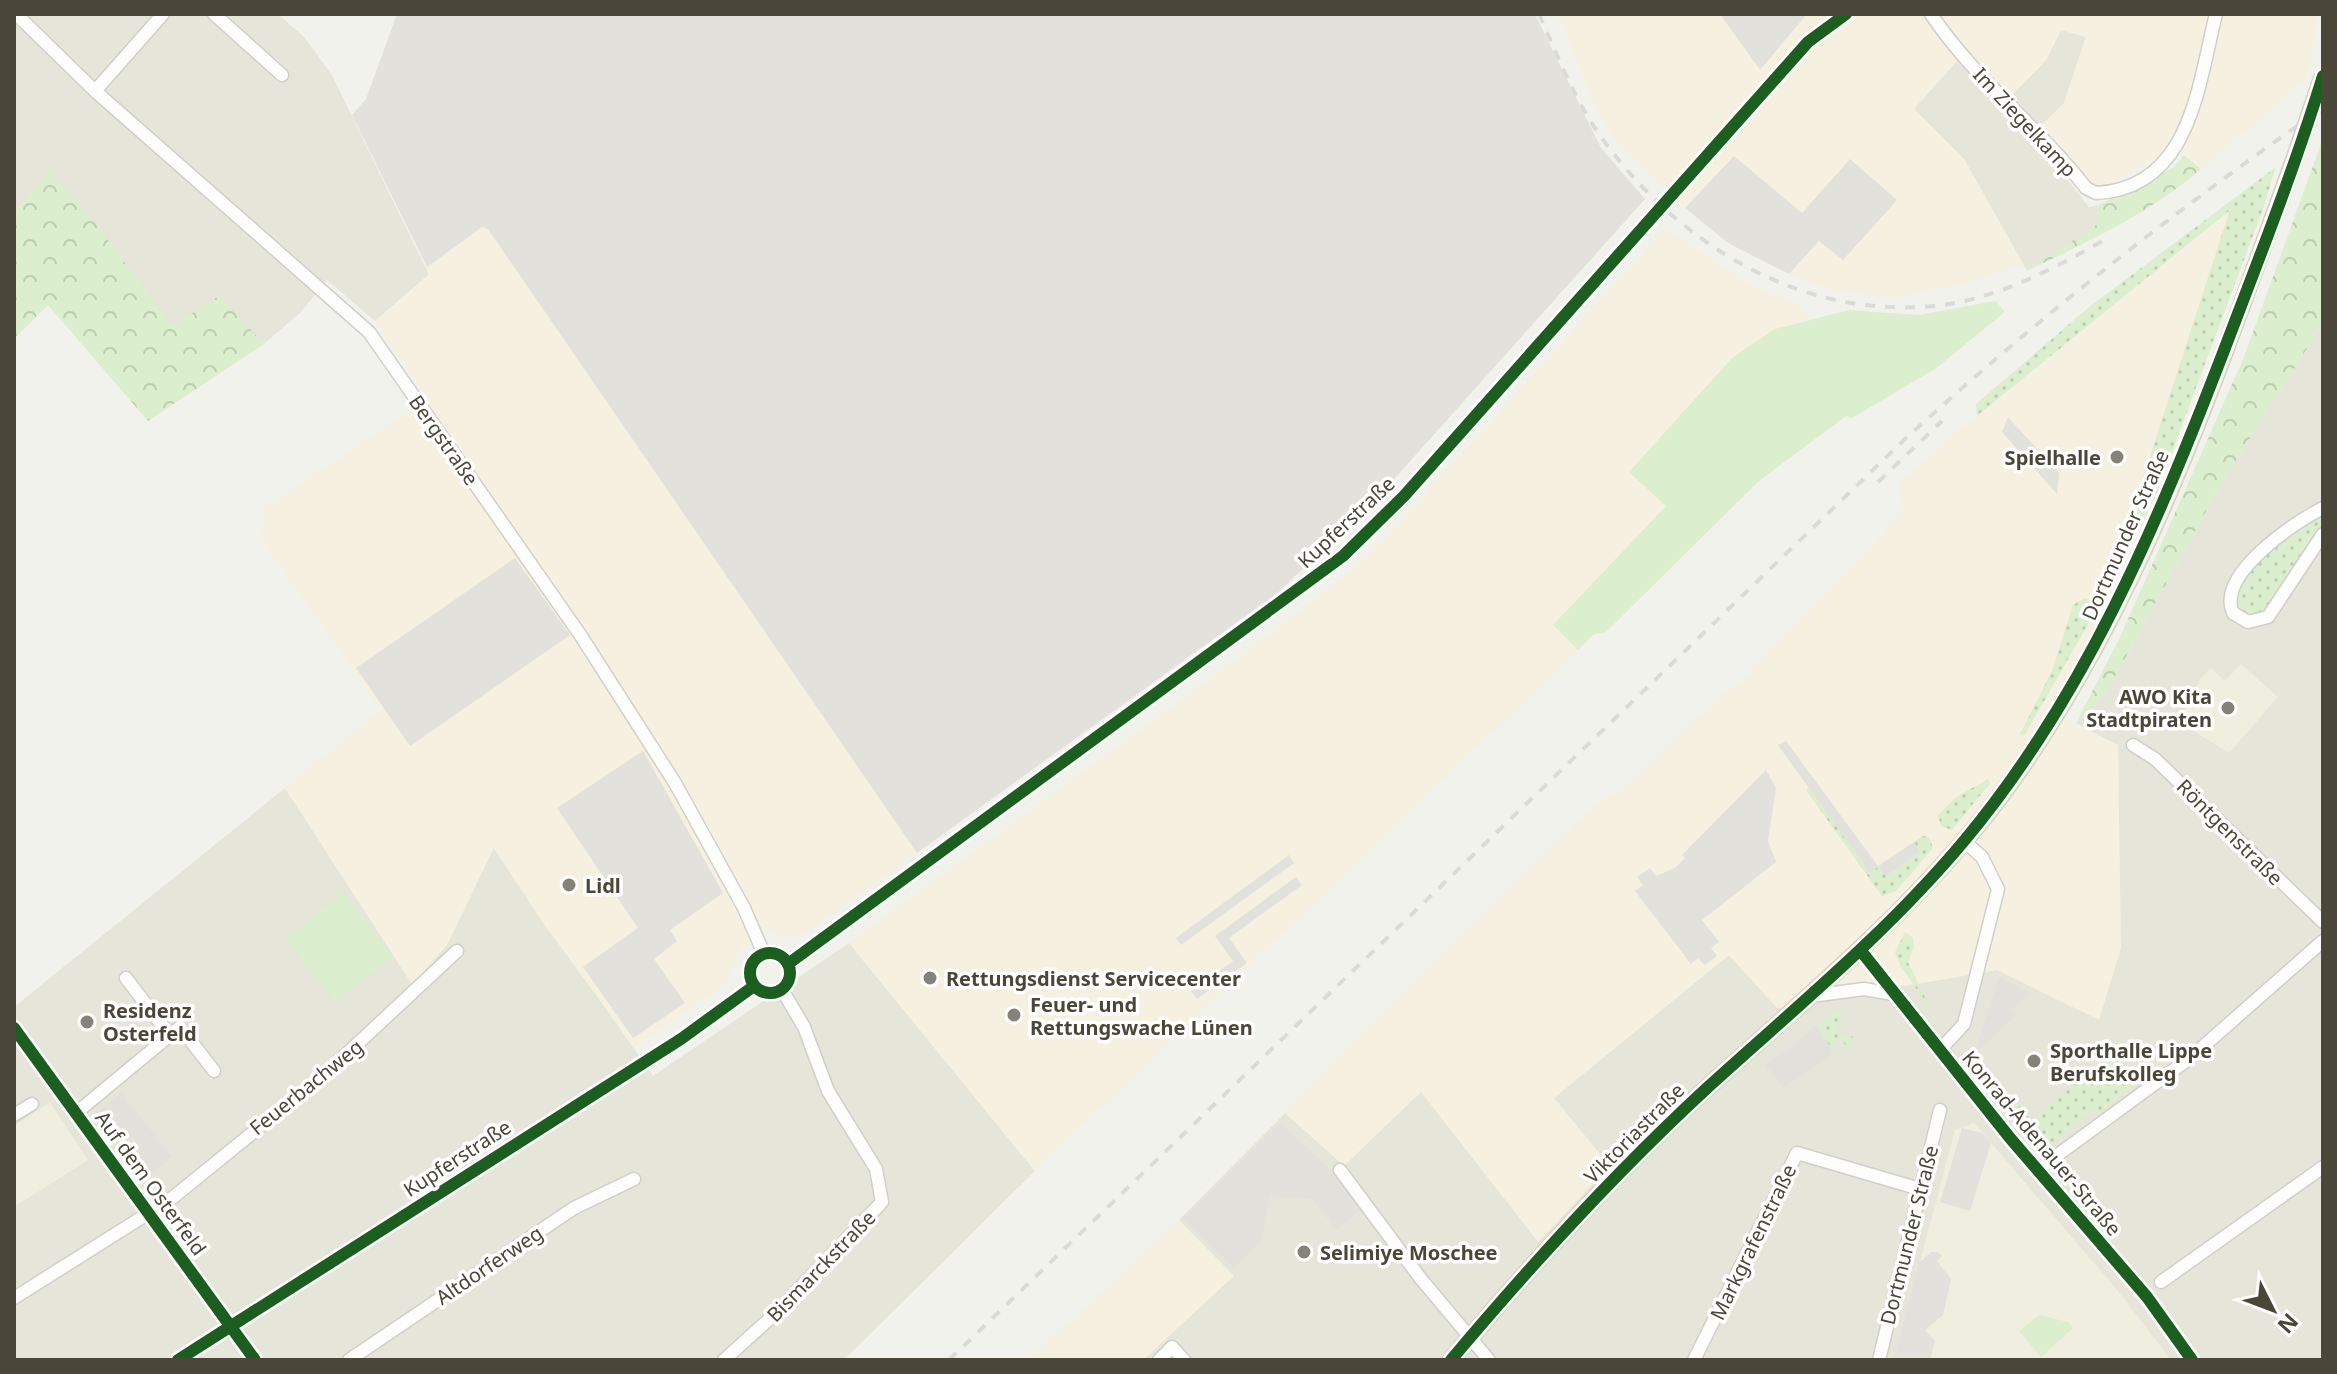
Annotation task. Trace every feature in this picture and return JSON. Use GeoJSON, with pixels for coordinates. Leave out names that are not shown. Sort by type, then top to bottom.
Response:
{"type":"FeatureCollection","features":[{"type":"Feature","properties":{"kind":"main road","name":"Dortmunder Straße"},"geometry":{"type":"LineString","coordinates":[[1861,951],[1964,841],[2017,774],[2121,599],[2174,479],[2323,76]]}},
{"type":"Feature","properties":{"kind":"main road","name":"Viktoriastraße"},"geometry":{"type":"LineString","coordinates":[[1451,1360],[1649,1144],[1861,951]]}},
{"type":"Feature","properties":{"kind":"street","name":"Bergstraße"},"geometry":{"type":"LineString","coordinates":[[16,14],[95,91],[369,332],[581,636],[675,783],[744,908],[764,954]]}},
{"type":"Feature","properties":{"kind":"street"},"geometry":{"type":"LineString","coordinates":[[95,91],[163,14]]}},
{"type":"Feature","properties":{"kind":"street"},"geometry":{"type":"LineString","coordinates":[[214,14],[282,75]]}},
{"type":"Feature","properties":{"kind":"street","name":"Kupferstraße"},"geometry":{"type":"LineString","coordinates":[[788,964],[1343,556],[1413,487],[1787,65],[1818,33],[1846,14]]}},
{"type":"Feature","properties":{"kind":"street","name":"Im Ziegelkamp"},"geometry":{"type":"LineString","coordinates":[[1931,14],[1960,53],[2028,120],[2086,188],[2096,193],[2140,178],[2178,147],[2187,125],[2216,14]]}},
{"type":"Feature","properties":{"kind":"street"},"geometry":{"type":"LineString","coordinates":[[2323,508],[2288,531],[2235,579],[2229,593],[2233,613],[2248,622],[2268,617],[2323,534]]}},
{"type":"Feature","properties":{"kind":"street","name":"Röntgenstraße"},"geometry":{"type":"LineString","coordinates":[[2133,745],[2155,759],[2323,922]]}},
{"type":"Feature","properties":{"kind":"street"},"geometry":{"type":"LineString","coordinates":[[1939,1051],[1964,1024],[1983,959],[1998,889],[1982,857],[1964,841]]}},
{"type":"Feature","properties":{"kind":"street"},"geometry":{"type":"LineString","coordinates":[[2037,1170],[2190,1058],[2322,944]]}},
{"type":"Feature","properties":{"kind":"street","name":"Feuerbachweg"},"geometry":{"type":"LineString","coordinates":[[14,1298],[171,1199],[325,1074],[457,951]]}},
{"type":"Feature","properties":{"kind":"street","name":"Konrad-Adenauer-Straße"},"geometry":{"type":"LineString","coordinates":[[1861,951],[2037,1170],[2147,1297],[2192,1360]]}},
{"type":"Feature","properties":{"kind":"street"},"geometry":{"type":"LineString","coordinates":[[774,953],[788,964],[789,978],[781,988],[767,992],[754,986],[751,967],[764,954],[774,953]]}},
{"type":"Feature","properties":{"kind":"street"},"geometry":{"type":"LineString","coordinates":[[126,978],[168,1033]]}},
{"type":"Feature","properties":{"kind":"street","name":"Kupferstraße"},"geometry":{"type":"LineString","coordinates":[[178,1360],[681,1039],[754,986]]}},
{"type":"Feature","properties":{"kind":"street","name":"Bismarckstraße"},"geometry":{"type":"LineString","coordinates":[[724,1360],[777,1312],[882,1202],[876,1169],[828,1091],[804,1027],[781,988]]}},
{"type":"Feature","properties":{"kind":"street"},"geometry":{"type":"LineString","coordinates":[[1811,996],[1864,989],[1894,994]]}},
{"type":"Feature","properties":{"kind":"street"},"geometry":{"type":"LineString","coordinates":[[76,1113],[168,1033],[180,1027],[214,1071]]}},
{"type":"Feature","properties":{"kind":"street","name":"Auf dem Osterfeld"},"geometry":{"type":"LineString","coordinates":[[14,1029],[255,1360]]}},
{"type":"Feature","properties":{"kind":"street"},"geometry":{"type":"LineString","coordinates":[[14,1115],[32,1104]]}},
{"type":"Feature","properties":{"kind":"street","name":"Dortmunder Straße"},"geometry":{"type":"LineString","coordinates":[[1879,1360],[1940,1110]]}},
{"type":"Feature","properties":{"kind":"street","name":"Markgrafenstraße"},"geometry":{"type":"LineString","coordinates":[[1694,1360],[1797,1153],[1920,1189]]}},
{"type":"Feature","properties":{"kind":"street"},"geometry":{"type":"LineString","coordinates":[[2161,1282],[2323,1167]]}},
{"type":"Feature","properties":{"kind":"street"},"geometry":{"type":"LineString","coordinates":[[1340,1170],[1468,1339],[1489,1360]]}},
{"type":"Feature","properties":{"kind":"street","name":"Altdorferweg"},"geometry":{"type":"LineString","coordinates":[[349,1360],[574,1208],[634,1179]]}},
{"type":"Feature","properties":{"kind":"street"},"geometry":{"type":"LineString","coordinates":[[1159,1360],[1172,1347],[1184,1360]]}},
{"type":"Feature","properties":{"kind":"street"},"geometry":{"type":"LineString","coordinates":[[365,1349],[374,1360]]}},
{"type":"Feature","properties":{"kind":"shaded area"},"geometry":{"type":"Polygon","coordinates":[[[14,14],[278,14],[304,37],[332,75],[429,275],[375,321],[327,280],[300,313],[264,344],[219,297],[172,327],[97,225],[49,170],[14,214],[14,14]]]}},
{"type":"Feature","properties":{"kind":"shaded area"},"geometry":{"type":"Polygon","coordinates":[[[397,14],[1535,14],[1601,148],[1645,199],[1395,478],[1280,591],[917,853],[488,229],[482,227],[427,267],[352,115],[366,99],[397,14]]]}},
{"type":"Feature","properties":{"kind":"shaded area"},"geometry":{"type":"Polygon","coordinates":[[[1558,14],[1870,14],[1872,17],[1881,14],[2318,14],[2307,78],[2201,169],[2177,147],[2105,185],[2092,185],[2042,125],[2064,103],[2086,37],[2061,30],[2046,60],[2012,95],[1966,51],[1914,109],[1964,159],[2023,264],[1967,283],[1892,298],[1835,291],[1789,274],[1728,243],[1685,208],[1615,139],[1596,109],[1558,14]]]}},
{"type":"Feature","properties":{"kind":"shaded area"},"geometry":{"type":"Polygon","coordinates":[[[1720,14],[1807,14],[1760,70],[1720,14]]]}},
{"type":"Feature","properties":{"kind":"shaded area"},"geometry":{"type":"Polygon","coordinates":[[[2061,30],[2086,37],[2064,103],[2032,135],[2089,207],[2098,205],[2097,225],[2027,271],[1964,159],[1913,108],[1957,61],[2002,104],[2046,60],[2061,30]]]}},
{"type":"Feature","properties":{"kind":"shaded area"},"geometry":{"type":"Polygon","coordinates":[[[1734,156],[1802,213],[1850,159],[1897,200],[1843,260],[1819,241],[1789,274],[1728,243],[1685,208],[1734,156]]]}},
{"type":"Feature","properties":{"kind":"shaded area"},"geometry":{"type":"Polygon","coordinates":[[[2231,209],[2121,545],[2129,553],[2105,611],[2048,710],[2118,745],[2121,948],[2099,1020],[1997,970],[1777,1008],[1729,955],[1554,1098],[1610,1166],[1538,1242],[1421,1092],[1344,1166],[1285,1113],[1343,1051],[1598,802],[1625,789],[1726,690],[1734,690],[1904,511],[1897,485],[1951,437],[2231,209]]]}},
{"type":"Feature","properties":{"kind":"shaded area"},"geometry":{"type":"Polygon","coordinates":[[[1551,214],[1561,228],[1592,255],[1541,313],[1497,275],[1551,214]]]}},
{"type":"Feature","properties":{"kind":"shaded area"},"geometry":{"type":"Polygon","coordinates":[[[482,227],[488,229],[917,853],[798,937],[777,936],[769,929],[741,946],[730,977],[718,990],[634,1047],[541,920],[494,848],[447,945],[412,984],[285,788],[381,710],[260,537],[265,509],[427,399],[375,321],[428,275],[427,267],[482,227]]]}},
{"type":"Feature","properties":{"kind":"shaded area"},"geometry":{"type":"Polygon","coordinates":[[[1665,228],[1750,285],[1800,305],[1809,319],[1775,329],[1629,471],[1667,506],[1553,625],[1578,650],[1035,1171],[849,943],[1247,652],[1349,572],[1408,513],[1665,228]]]}},
{"type":"Feature","properties":{"kind":"shaded area"},"geometry":{"type":"Polygon","coordinates":[[[2323,323],[2323,1360],[1143,1360],[1233,1276],[1179,1220],[1285,1113],[1344,1165],[1421,1091],[1553,1098],[1729,955],[1778,1008],[1997,970],[2118,746],[2076,723],[2107,691],[2221,484],[2323,323]]]}},
{"type":"Feature","properties":{"kind":"shaded area"},"geometry":{"type":"Polygon","coordinates":[[[2008,417],[2059,473],[2057,494],[2002,432],[2008,417]]]}},
{"type":"Feature","properties":{"kind":"shaded area"},"geometry":{"type":"Polygon","coordinates":[[[515,558],[570,635],[410,746],[356,668],[515,558]]]}},
{"type":"Feature","properties":{"kind":"shaded area"},"geometry":{"type":"Polygon","coordinates":[[[1188,564],[1233,617],[1058,746],[1020,695],[1188,564]]]}},
{"type":"Feature","properties":{"kind":"shaded area","name":"AWO Kita Stadtpiraten"},"geometry":{"type":"Polygon","coordinates":[[[2241,664],[2278,697],[2229,753],[2179,722],[2201,678],[2211,668],[2225,681],[2241,664]]]}},
{"type":"Feature","properties":{"kind":"shaded area"},"geometry":{"type":"Polygon","coordinates":[[[1786,741],[1878,866],[1914,842],[1920,852],[1886,876],[1878,867],[1870,873],[1778,745],[1786,741]]]}},
{"type":"Feature","properties":{"kind":"shaded area"},"geometry":{"type":"Polygon","coordinates":[[[643,751],[723,893],[670,930],[677,941],[654,959],[685,1003],[633,1038],[583,967],[638,928],[557,808],[643,751]]]}},
{"type":"Feature","properties":{"kind":"shaded area"},"geometry":{"type":"Polygon","coordinates":[[[1766,770],[1776,788],[1768,841],[1776,862],[1702,920],[1719,942],[1711,948],[1717,956],[1705,965],[1698,958],[1691,964],[1635,891],[1643,885],[1637,877],[1650,868],[1656,876],[1675,868],[1685,858],[1682,855],[1766,770]]]}},
{"type":"Feature","properties":{"kind":"shaded area"},"geometry":{"type":"Polygon","coordinates":[[[285,788],[412,984],[447,945],[493,847],[653,1076],[849,943],[1035,1171],[844,1360],[14,1360],[14,1007],[285,788]]]}},
{"type":"Feature","properties":{"kind":"shaded area"},"geometry":{"type":"Polygon","coordinates":[[[1289,855],[1294,863],[1181,945],[1176,938],[1289,855]]]}},
{"type":"Feature","properties":{"kind":"shaded area"},"geometry":{"type":"Polygon","coordinates":[[[1296,877],[1302,885],[1229,938],[1247,963],[1197,999],[1191,991],[1233,961],[1215,936],[1296,877]]]}},
{"type":"Feature","properties":{"kind":"shaded area"},"geometry":{"type":"Polygon","coordinates":[[[1999,977],[2031,994],[2010,1010],[2015,1016],[1975,1053],[1999,977]]]}},
{"type":"Feature","properties":{"kind":"shaded area"},"geometry":{"type":"Polygon","coordinates":[[[1816,1025],[1832,1051],[1826,1059],[1783,1088],[1765,1064],[1785,1052],[1816,1025]]]}},
{"type":"Feature","properties":{"kind":"shaded area"},"geometry":{"type":"Polygon","coordinates":[[[121,1093],[172,1157],[147,1176],[96,1113],[121,1093]]]}},
{"type":"Feature","properties":{"kind":"shaded area"},"geometry":{"type":"Polygon","coordinates":[[[50,1102],[88,1160],[14,1207],[14,1126],[50,1102]]]}},
{"type":"Feature","properties":{"kind":"shaded area"},"geometry":{"type":"Polygon","coordinates":[[[1280,1123],[1332,1171],[1361,1210],[1336,1230],[1312,1199],[1270,1196],[1261,1241],[1233,1268],[1183,1218],[1280,1123]]]}},
{"type":"Feature","properties":{"kind":"shaded area"},"geometry":{"type":"Polygon","coordinates":[[[1974,1123],[2118,1291],[2171,1360],[1894,1360],[1955,1130],[1974,1123]]]}},
{"type":"Feature","properties":{"kind":"shaded area"},"geometry":{"type":"Polygon","coordinates":[[[1962,1128],[1982,1133],[1991,1143],[1970,1211],[1940,1202],[1962,1128]]]}},
{"type":"Feature","properties":{"kind":"shaded area"},"geometry":{"type":"Polygon","coordinates":[[[1179,1220],[1234,1276],[1143,1360],[1030,1360],[1179,1220]]]}},
{"type":"Feature","properties":{"kind":"shaded area"},"geometry":{"type":"Polygon","coordinates":[[[1931,1252],[1942,1256],[1937,1261],[1951,1279],[1943,1315],[1925,1330],[1935,1341],[1930,1360],[1894,1360],[1919,1263],[1931,1252]]]}},
{"type":"Feature","properties":{"kind":"green space"},"geometry":{"type":"Polygon","coordinates":[[[2323,138],[2323,323],[2221,484],[2107,691],[2076,723],[2121,635],[2244,357],[2323,138]]]}},
{"type":"Feature","properties":{"kind":"green space"},"geometry":{"type":"Polygon","coordinates":[[[2184,155],[2201,169],[2161,200],[2118,226],[2027,271],[2096,225],[2099,205],[2174,167],[2184,155]]]}},
{"type":"Feature","properties":{"kind":"green space"},"geometry":{"type":"Polygon","coordinates":[[[2276,167],[2157,492],[2139,530],[2125,550],[2121,545],[2230,210],[1977,416],[1976,404],[2089,307],[2276,167]]]}},
{"type":"Feature","properties":{"kind":"green space"},"geometry":{"type":"Polygon","coordinates":[[[49,169],[97,225],[172,326],[219,296],[264,344],[148,421],[48,305],[14,339],[14,214],[49,169]]]}},
{"type":"Feature","properties":{"kind":"green space"},"geometry":{"type":"Polygon","coordinates":[[[1996,301],[2005,312],[1935,369],[1852,418],[1846,416],[1759,481],[1606,632],[1594,634],[1578,650],[1553,625],[1666,506],[1629,472],[1732,358],[1775,329],[1849,310],[1918,315],[1996,301]]]}},
{"type":"Feature","properties":{"kind":"green space"},"geometry":{"type":"Polygon","coordinates":[[[2323,514],[2323,529],[2264,615],[2246,617],[2234,605],[2237,582],[2286,537],[2323,514]]]}},
{"type":"Feature","properties":{"kind":"green space"},"geometry":{"type":"Polygon","coordinates":[[[2085,598],[2099,605],[2024,736],[2020,734],[2052,671],[2073,605],[2085,598]]]}},
{"type":"Feature","properties":{"kind":"green space"},"geometry":{"type":"Polygon","coordinates":[[[1988,779],[1990,783],[1952,830],[1941,826],[1938,815],[1955,798],[1988,779]]]}},
{"type":"Feature","properties":{"kind":"green space"},"geometry":{"type":"Polygon","coordinates":[[[1809,788],[1870,873],[1878,867],[1886,876],[1920,852],[1914,842],[1922,836],[1929,837],[1933,848],[1896,891],[1882,896],[1806,790],[1809,788]]]}},
{"type":"Feature","properties":{"kind":"green space"},"geometry":{"type":"Polygon","coordinates":[[[342,893],[393,956],[336,1002],[285,939],[342,893]]]}},
{"type":"Feature","properties":{"kind":"green space"},"geometry":{"type":"Polygon","coordinates":[[[1905,932],[1913,938],[1914,947],[1908,962],[1931,1010],[1900,965],[1895,952],[1905,932]]]}},
{"type":"Feature","properties":{"kind":"green space"},"geometry":{"type":"Polygon","coordinates":[[[1842,1007],[1837,1033],[1858,1038],[1847,1047],[1841,1039],[1830,1046],[1816,1025],[1842,1007]]]}},
{"type":"Feature","properties":{"kind":"green space"},"geometry":{"type":"Polygon","coordinates":[[[2112,1053],[2138,1083],[2096,1114],[2092,1109],[2047,1147],[2038,1144],[1998,1096],[2008,1093],[2031,1120],[2112,1053]]]}},
{"type":"Feature","properties":{"kind":"green space"},"geometry":{"type":"Polygon","coordinates":[[[2039,1315],[2068,1322],[2073,1328],[2041,1357],[2019,1331],[2039,1315]]]}},
{"type":"Feature","properties":{"kind":"railway"},"geometry":{"type":"LineString","coordinates":[[1539,14],[1581,105],[1630,173],[1664,208],[1703,239],[1744,265],[1788,286],[1835,300],[1884,307],[1957,303],[2025,281],[2109,237]]}},
{"type":"Feature","properties":{"kind":"railway"},"geometry":{"type":"LineString","coordinates":[[949,1360],[1904,440],[2005,351],[2108,267],[2213,186],[2323,108]]}},
{"type":"Feature","properties":{"kind":"railway"},"geometry":{"type":"LineString","coordinates":[[1878,482],[1942,421]]}},
{"type":"Feature","properties":{"kind":"cycle path"},"geometry":{"type":"LineString","coordinates":[[788,964],[1343,556],[1404,496],[1808,42],[1846,14]]}},
{"type":"Feature","properties":{"kind":"cycle path"},"geometry":{"type":"LineString","coordinates":[[1451,1360],[1607,1186],[1707,1088],[1904,907],[1964,841],[2007,786],[2081,669],[2144,546],[2223,353],[2288,181],[2323,76]]}},
{"type":"Feature","properties":{"kind":"cycle path"},"geometry":{"type":"LineString","coordinates":[[1861,951],[2010,1138],[2147,1297],[2192,1360]]}},
{"type":"Feature","properties":{"kind":"cycle path"},"geometry":{"type":"LineString","coordinates":[[770,953],[784,959],[790,973],[784,987],[770,993],[756,987],[750,973],[756,959],[770,953]]}},
{"type":"Feature","properties":{"kind":"cycle path"},"geometry":{"type":"LineString","coordinates":[[178,1360],[681,1039],[754,986]]}},
{"type":"Feature","properties":{"kind":"cycle path"},"geometry":{"type":"LineString","coordinates":[[14,1028],[255,1360]]}},
{"type":"Feature","properties":{"kind":"place","name":"Spielhalle"},"geometry":{"type":"Point","coordinates":[2117,457]}},
{"type":"Feature","properties":{"kind":"place","name":"AWO Kita Stadtpiraten"},"geometry":{"type":"Point","coordinates":[2228,708]}},
{"type":"Feature","properties":{"kind":"place","name":"Lidl"},"geometry":{"type":"Point","coordinates":[569,885]}},
{"type":"Feature","properties":{"kind":"place","name":"Rettungsdienst Servicecenter"},"geometry":{"type":"Point","coordinates":[930,978]}},
{"type":"Feature","properties":{"kind":"place","name":"Feuer- und Rettungswache Lünen"},"geometry":{"type":"Point","coordinates":[1014,1015]}},
{"type":"Feature","properties":{"kind":"place","name":"Residenz Osterfeld"},"geometry":{"type":"Point","coordinates":[87,1022]}},
{"type":"Feature","properties":{"kind":"place","name":"Sporthalle Lippe Berufskolleg"},"geometry":{"type":"Point","coordinates":[2034,1061]}},
{"type":"Feature","properties":{"kind":"place","name":"Selimiye Moschee"},"geometry":{"type":"Point","coordinates":[1304,1252]}}]}
